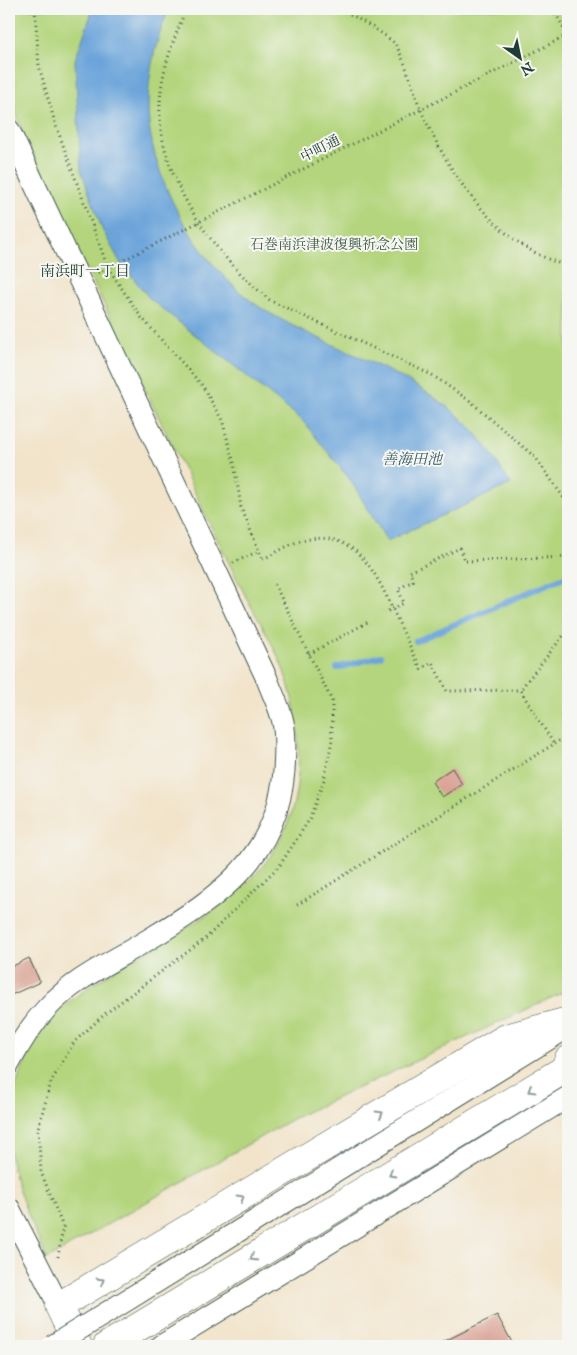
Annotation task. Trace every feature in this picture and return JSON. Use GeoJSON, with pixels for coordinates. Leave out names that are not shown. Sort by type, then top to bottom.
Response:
{"type":"FeatureCollection","features":[{"type":"Feature","properties":{"kind":"main road"},"geometry":{"type":"LineString","coordinates":[[78,1346],[59,1306],[506,1038],[568,1021]]}},
{"type":"Feature","properties":{"kind":"main road"},"geometry":{"type":"LineString","coordinates":[[107,1346],[565,1069],[568,1060]]}},
{"type":"Feature","properties":{"kind":"street"},"geometry":{"type":"LineString","coordinates":[[9,130],[267,679],[283,722],[285,758],[282,794],[270,830],[254,856],[236,878],[200,906],[87,975],[48,1007],[23,1036],[9,1064]]}},
{"type":"Feature","properties":{"kind":"street"},"geometry":{"type":"LineString","coordinates":[[52,1346],[568,1027]]}},
{"type":"Feature","properties":{"kind":"street"},"geometry":{"type":"LineString","coordinates":[[161,1346],[568,1097]]}},
{"type":"Feature","properties":{"kind":"street"},"geometry":{"type":"LineString","coordinates":[[9,1208],[59,1306]]}},
{"type":"Feature","properties":{"kind":"path"},"geometry":{"type":"LineString","coordinates":[[35,9],[39,66],[55,123],[108,268],[141,317],[202,385],[222,420],[234,463],[240,507],[258,550]]}},
{"type":"Feature","properties":{"kind":"path"},"geometry":{"type":"LineString","coordinates":[[186,9],[172,43],[164,71],[159,105],[164,148],[198,222],[250,285],[271,301],[432,375],[470,401],[536,458],[568,504]]}},
{"type":"Feature","properties":{"kind":"path"},"geometry":{"type":"LineString","coordinates":[[342,9],[395,44],[421,110],[454,172],[486,216],[517,242],[568,266]]}},
{"type":"Feature","properties":{"kind":"path"},"geometry":{"type":"LineString","coordinates":[[553,9],[568,35]]}},
{"type":"Feature","properties":{"kind":"path","name":"中町通"},"geometry":{"type":"LineString","coordinates":[[81,281],[568,35]]}},
{"type":"Feature","properties":{"kind":"path"},"geometry":{"type":"LineString","coordinates":[[263,559],[297,542],[316,539],[335,541],[352,549],[366,559],[376,573],[421,669],[432,662],[446,691],[520,690]]}},
{"type":"Feature","properties":{"kind":"path"},"geometry":{"type":"LineString","coordinates":[[388,612],[404,603],[398,589],[413,581],[410,572],[460,548],[465,561],[568,558]]}},
{"type":"Feature","properties":{"kind":"path"},"geometry":{"type":"LineString","coordinates":[[309,654],[368,622]]}},
{"type":"Feature","properties":{"kind":"path"},"geometry":{"type":"LineString","coordinates":[[520,690],[568,630]]}},
{"type":"Feature","properties":{"kind":"path"},"geometry":{"type":"LineString","coordinates":[[520,690],[554,744]]}},
{"type":"Feature","properties":{"kind":"path"},"geometry":{"type":"LineString","coordinates":[[297,905],[568,735]]}},
{"type":"Feature","properties":{"kind":"green space","name":"石巻南浜津波復興祈念公園"},"geometry":{"type":"Polygon","coordinates":[[[9,9],[568,9],[568,990],[294,1118],[47,1259],[19,1190],[11,1162],[8,1137],[9,1117],[13,1098],[18,1079],[29,1053],[43,1030],[61,1009],[95,983],[208,914],[242,888],[270,857],[289,819],[298,773],[298,747],[294,707],[279,659],[221,547],[25,141],[10,94],[9,9]]]}},
{"type":"Feature","properties":{"kind":"water","name":"善海田池"},"geometry":{"type":"Polygon","coordinates":[[[93,9],[169,9],[156,45],[151,70],[148,108],[151,136],[158,165],[169,194],[184,223],[201,249],[221,274],[266,311],[379,366],[434,397],[458,416],[479,437],[511,484],[387,541],[351,481],[302,420],[150,299],[120,262],[102,229],[81,170],[75,60],[93,9]]]}},
{"type":"Feature","properties":{"kind":"building"},"geometry":{"type":"Polygon","coordinates":[[[452,768],[462,784],[442,797],[432,782],[452,768]]]}},
{"type":"Feature","properties":{"kind":"building"},"geometry":{"type":"Polygon","coordinates":[[[29,958],[40,982],[9,996],[9,968],[29,958]]]}},
{"type":"Feature","properties":{"kind":"building"},"geometry":{"type":"Polygon","coordinates":[[[497,1315],[514,1346],[443,1346],[441,1343],[497,1315]]]}},
{"type":"Feature","properties":{"kind":"waterway"},"geometry":{"type":"LineString","coordinates":[[416,641],[566,576]]}},
{"type":"Feature","properties":{"kind":"waterway"},"geometry":{"type":"LineString","coordinates":[[337,668],[381,656]]}},
{"type":"Feature","properties":{"kind":"district","name":"南浜町一丁目"},"geometry":{"type":"Point","coordinates":[85,271]}}]}
